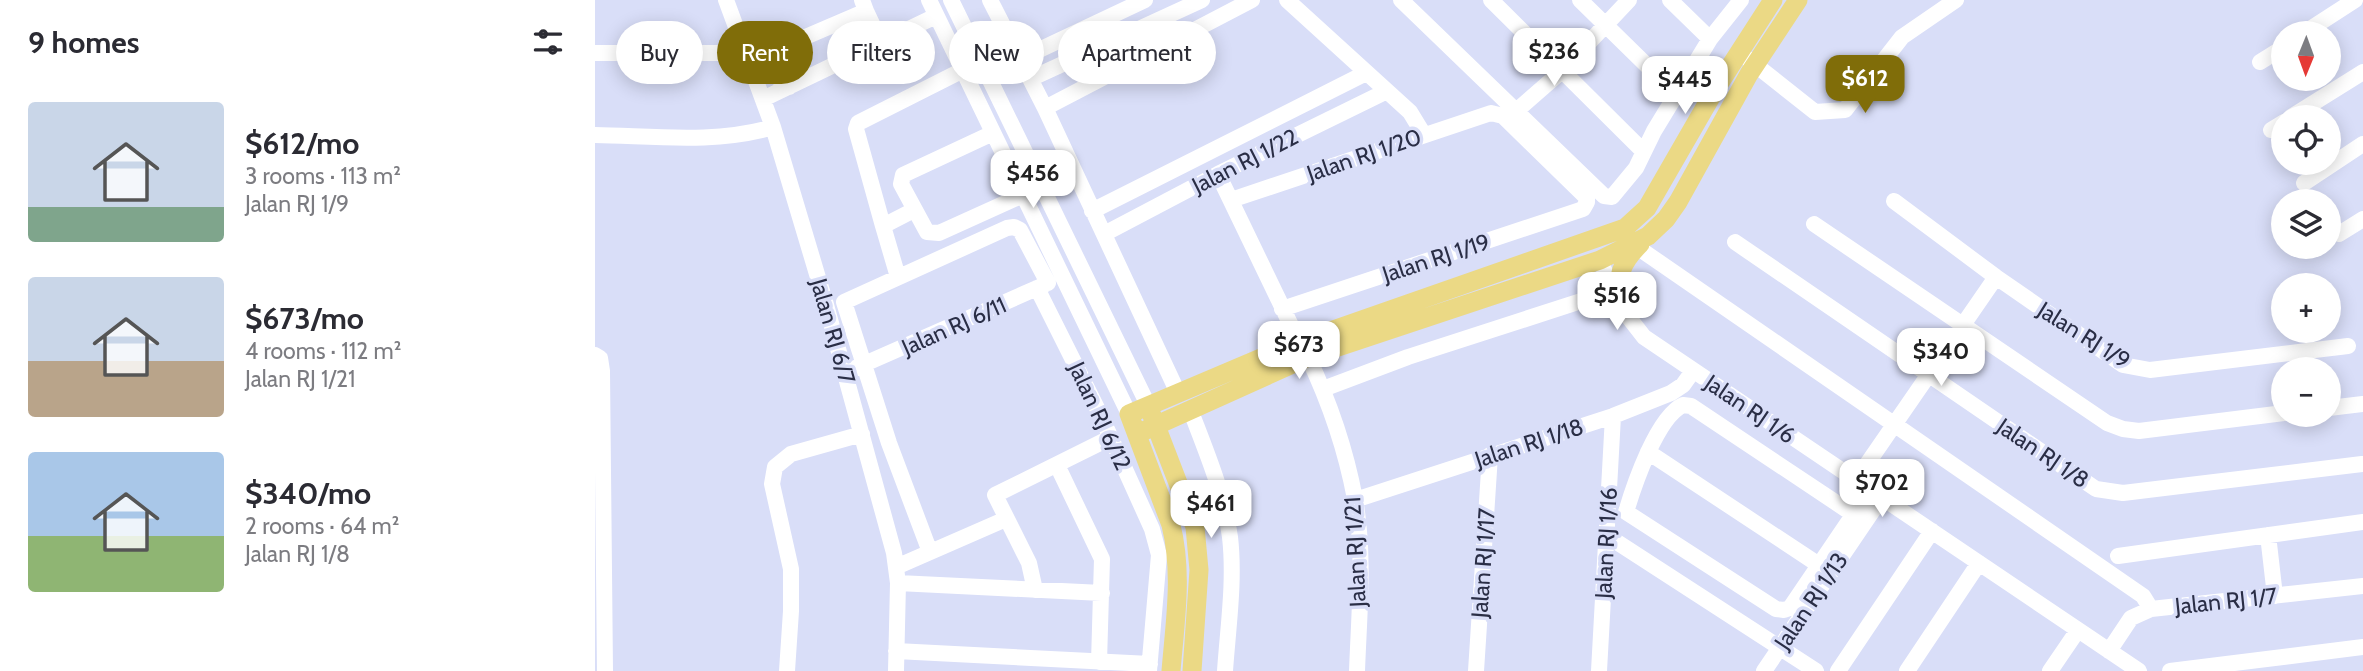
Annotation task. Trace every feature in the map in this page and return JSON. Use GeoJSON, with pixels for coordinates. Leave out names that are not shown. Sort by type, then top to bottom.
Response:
{"type":"FeatureCollection","features":[{"type":"Feature","properties":{"kind":"main road"},"geometry":{"type":"LineString","coordinates":[[1171,671],[1179,578],[1176,544],[1129,414],[1178,393],[1625,228],[1647,208],[1715,90],[1773,0]]}},
{"type":"Feature","properties":{"kind":"main road"},"geometry":{"type":"LineString","coordinates":[[1616,298],[1619,275],[1625,259],[1666,219],[1678,202],[1756,64],[1798,0]]}},
{"type":"Feature","properties":{"kind":"main road"},"geometry":{"type":"LineString","coordinates":[[1594,241],[1600,260]]}},
{"type":"Feature","properties":{"kind":"main road"},"geometry":{"type":"LineString","coordinates":[[1137,434],[1303,349],[1600,260],[1642,242]]}},
{"type":"Feature","properties":{"kind":"main road"},"geometry":{"type":"LineString","coordinates":[[1148,405],[1195,527],[1199,570],[1192,671]]}},
{"type":"Feature","properties":{"kind":"street","name":"Jalan RJ 6/7"},"geometry":{"type":"LineString","coordinates":[[726,0],[734,21]]}},
{"type":"Feature","properties":{"kind":"street"},"geometry":{"type":"LineString","coordinates":[[929,0],[949,42]]}},
{"type":"Feature","properties":{"kind":"street"},"geometry":{"type":"LineString","coordinates":[[951,0],[1148,405]]}},
{"type":"Feature","properties":{"kind":"street"},"geometry":{"type":"LineString","coordinates":[[990,0],[1001,21]]}},
{"type":"Feature","properties":{"kind":"street"},"geometry":{"type":"LineString","coordinates":[[1044,48],[1145,0]]}},
{"type":"Feature","properties":{"kind":"street"},"geometry":{"type":"LineString","coordinates":[[1044,73],[1202,0]]}},
{"type":"Feature","properties":{"kind":"street"},"geometry":{"type":"LineString","coordinates":[[1045,108],[1252,0]]}},
{"type":"Feature","properties":{"kind":"street"},"geometry":{"type":"LineString","coordinates":[[1287,0],[1410,112],[1424,135]]}},
{"type":"Feature","properties":{"kind":"street"},"geometry":{"type":"LineString","coordinates":[[1491,0],[1643,151]]}},
{"type":"Feature","properties":{"kind":"street"},"geometry":{"type":"LineString","coordinates":[[1580,0],[1677,95]]}},
{"type":"Feature","properties":{"kind":"street"},"geometry":{"type":"LineString","coordinates":[[1515,112],[1563,70],[1629,0]]}},
{"type":"Feature","properties":{"kind":"street"},"geometry":{"type":"LineString","coordinates":[[1669,0],[1710,38]]}},
{"type":"Feature","properties":{"kind":"street"},"geometry":{"type":"LineString","coordinates":[[1410,3],[1515,112],[1608,198],[1612,197],[1636,168],[1643,151],[1710,38],[1741,0]]}},
{"type":"Feature","properties":{"kind":"street"},"geometry":{"type":"LineString","coordinates":[[1739,53],[1815,112],[1845,110],[1902,37],[1956,0]]}},
{"type":"Feature","properties":{"kind":"street"},"geometry":{"type":"LineString","coordinates":[[2323,21],[2355,0]]}},
{"type":"Feature","properties":{"kind":"street"},"geometry":{"type":"LineString","coordinates":[[813,31],[864,6]]}},
{"type":"Feature","properties":{"kind":"street"},"geometry":{"type":"LineString","coordinates":[[926,21],[936,16]]}},
{"type":"Feature","properties":{"kind":"street"},"geometry":{"type":"LineString","coordinates":[[595,53],[717,54]]}},
{"type":"Feature","properties":{"kind":"street"},"geometry":{"type":"LineString","coordinates":[[2260,62],[2271,55]]}},
{"type":"Feature","properties":{"kind":"street"},"geometry":{"type":"LineString","coordinates":[[763,99],[827,69]]}},
{"type":"Feature","properties":{"kind":"street"},"geometry":{"type":"LineString","coordinates":[[2310,105],[2363,72]]}},
{"type":"Feature","properties":{"kind":"street","name":"Jalan RJ 1/22"},"geometry":{"type":"LineString","coordinates":[[1092,211],[1366,73]]}},
{"type":"Feature","properties":{"kind":"street"},"geometry":{"type":"LineString","coordinates":[[898,277],[856,129],[859,123],[949,77]]}},
{"type":"Feature","properties":{"kind":"street","name":"Jalan RJ 6/7"},"geometry":{"type":"LineString","coordinates":[[758,84],[825,301],[897,575],[896,671]]}},
{"type":"Feature","properties":{"kind":"street"},"geometry":{"type":"LineString","coordinates":[[784,84],[789,87]]}},
{"type":"Feature","properties":{"kind":"street"},"geometry":{"type":"LineString","coordinates":[[970,84],[1023,195],[1049,283]]}},
{"type":"Feature","properties":{"kind":"street"},"geometry":{"type":"LineString","coordinates":[[1033,84],[1178,393]]}},
{"type":"Feature","properties":{"kind":"street","name":"Jalan RJ 1/22"},"geometry":{"type":"LineString","coordinates":[[1104,234],[1218,174],[1387,91]]}},
{"type":"Feature","properties":{"kind":"street","name":"Jalan RJ 1/20"},"geometry":{"type":"LineString","coordinates":[[1231,200],[1491,113],[1503,116],[1584,194],[1587,202]]}},
{"type":"Feature","properties":{"kind":"street"},"geometry":{"type":"LineString","coordinates":[[595,135],[717,138],[740,136],[773,127]]}},
{"type":"Feature","properties":{"kind":"street"},"geometry":{"type":"LineString","coordinates":[[993,133],[903,175],[901,184],[927,232],[939,233],[1023,195]]}},
{"type":"Feature","properties":{"kind":"street"},"geometry":{"type":"LineString","coordinates":[[2304,183],[2363,144]]}},
{"type":"Feature","properties":{"kind":"street","name":"Jalan RJ 1/21"},"geometry":{"type":"LineString","coordinates":[[1218,174],[1323,388],[1355,499],[1360,568],[1357,671]]}},
{"type":"Feature","properties":{"kind":"street","name":"Jalan RJ 1/9"},"geometry":{"type":"LineString","coordinates":[[1894,201],[1996,277],[2123,365],[2150,370],[2348,346]]}},
{"type":"Feature","properties":{"kind":"street","name":"Jalan RJ 1/19"},"geometry":{"type":"LineString","coordinates":[[1282,309],[1583,209],[1587,202]]}},
{"type":"Feature","properties":{"kind":"street"},"geometry":{"type":"LineString","coordinates":[[883,226],[914,210]]}},
{"type":"Feature","properties":{"kind":"street"},"geometry":{"type":"LineString","coordinates":[[2341,233],[2363,219]]}},
{"type":"Feature","properties":{"kind":"street"},"geometry":{"type":"LineString","coordinates":[[1814,224],[2107,423],[2139,431],[2271,416]]}},
{"type":"Feature","properties":{"kind":"street"},"geometry":{"type":"LineString","coordinates":[[825,301],[836,299],[843,302],[1014,227],[1020,230],[1129,414]]}},
{"type":"Feature","properties":{"kind":"street"},"geometry":{"type":"LineString","coordinates":[[1642,242],[1893,424],[2143,596],[2151,609]]}},
{"type":"Feature","properties":{"kind":"street","name":"Jalan RJ 1/8"},"geometry":{"type":"LineString","coordinates":[[1735,242],[2096,489],[2110,493],[2362,464]]}},
{"type":"Feature","properties":{"kind":"street","name":"Jalan RJ 1/6"},"geometry":{"type":"LineString","coordinates":[[1600,260],[1616,298],[1644,337],[2139,671]]}},
{"type":"Feature","properties":{"kind":"street"},"geometry":{"type":"LineString","coordinates":[[1856,480],[1996,277]]}},
{"type":"Feature","properties":{"kind":"street","name":"Jalan RJ 6/11"},"geometry":{"type":"LineString","coordinates":[[844,371],[863,366],[1049,283]]}},
{"type":"Feature","properties":{"kind":"street","name":"Jalan RJ 6/12"},"geometry":{"type":"LineString","coordinates":[[1049,283],[1055,320],[1152,529],[1159,555],[1150,668]]}},
{"type":"Feature","properties":{"kind":"street"},"geometry":{"type":"LineString","coordinates":[[1323,388],[1408,357],[1616,298]]}},
{"type":"Feature","properties":{"kind":"street"},"geometry":{"type":"LineString","coordinates":[[843,302],[889,443],[930,552]]}},
{"type":"Feature","properties":{"kind":"street"},"geometry":{"type":"LineString","coordinates":[[595,355],[600,358],[603,371],[605,671]]}},
{"type":"Feature","properties":{"kind":"street","name":"Jalan RJ 1/18"},"geometry":{"type":"LineString","coordinates":[[1355,499],[1613,416],[1679,389],[1693,371]]}},
{"type":"Feature","properties":{"kind":"street"},"geometry":{"type":"LineString","coordinates":[[1679,389],[1683,405]]}},
{"type":"Feature","properties":{"kind":"street"},"geometry":{"type":"LineString","coordinates":[[2341,407],[2363,404]]}},
{"type":"Feature","properties":{"kind":"street"},"geometry":{"type":"LineString","coordinates":[[1626,512],[1635,480],[1648,452],[1674,411],[1683,405],[1691,406],[1853,514]]}},
{"type":"Feature","properties":{"kind":"street"},"geometry":{"type":"LineString","coordinates":[[1190,409],[1218,484],[1229,534],[1232,565],[1225,671]]}},
{"type":"Feature","properties":{"kind":"street","name":"Jalan RJ 1/16"},"geometry":{"type":"LineString","coordinates":[[1601,670],[1613,416]]}},
{"type":"Feature","properties":{"kind":"street"},"geometry":{"type":"LineString","coordinates":[[787,671],[791,569],[772,484],[775,467],[791,454],[862,434]]}},
{"type":"Feature","properties":{"kind":"street"},"geometry":{"type":"LineString","coordinates":[[1035,590],[1029,563],[995,495],[1110,438]]}},
{"type":"Feature","properties":{"kind":"street"},"geometry":{"type":"LineString","coordinates":[[1648,452],[1819,565]]}},
{"type":"Feature","properties":{"kind":"street","name":"Jalan RJ 1/17"},"geometry":{"type":"LineString","coordinates":[[1476,671],[1490,455]]}},
{"type":"Feature","properties":{"kind":"street"},"geometry":{"type":"LineString","coordinates":[[1058,465],[1100,552],[1103,568],[1099,662]]}},
{"type":"Feature","properties":{"kind":"street"},"geometry":{"type":"LineString","coordinates":[[1608,506],[1626,512],[1780,610],[1790,608],[1853,514],[1876,493]]}},
{"type":"Feature","properties":{"kind":"street","name":"Jalan RJ 1/13"},"geometry":{"type":"LineString","coordinates":[[1765,671],[1876,493]]}},
{"type":"Feature","properties":{"kind":"street"},"geometry":{"type":"LineString","coordinates":[[897,575],[930,552],[1006,519]]}},
{"type":"Feature","properties":{"kind":"street"},"geometry":{"type":"LineString","coordinates":[[2118,556],[2363,522]]}},
{"type":"Feature","properties":{"kind":"street"},"geometry":{"type":"LineString","coordinates":[[1838,671],[1932,531]]}},
{"type":"Feature","properties":{"kind":"street"},"geometry":{"type":"LineString","coordinates":[[1607,535],[1816,671]]}},
{"type":"Feature","properties":{"kind":"street"},"geometry":{"type":"LineString","coordinates":[[2268,536],[2275,596]]}},
{"type":"Feature","properties":{"kind":"street"},"geometry":{"type":"LineString","coordinates":[[1907,671],[1979,563]]}},
{"type":"Feature","properties":{"kind":"street"},"geometry":{"type":"LineString","coordinates":[[897,575],[1035,590],[1102,593]]}},
{"type":"Feature","properties":{"kind":"street","name":"Jalan RJ 1/7"},"geometry":{"type":"LineString","coordinates":[[2109,651],[2131,618],[2151,609],[2363,586]]}},
{"type":"Feature","properties":{"kind":"street"},"geometry":{"type":"LineString","coordinates":[[2050,671],[2078,630]]}},
{"type":"Feature","properties":{"kind":"street"},"geometry":{"type":"LineString","coordinates":[[2170,671],[2363,647]]}},
{"type":"Feature","properties":{"kind":"street"},"geometry":{"type":"LineString","coordinates":[[897,651],[1099,662],[1150,668]]}}]}
